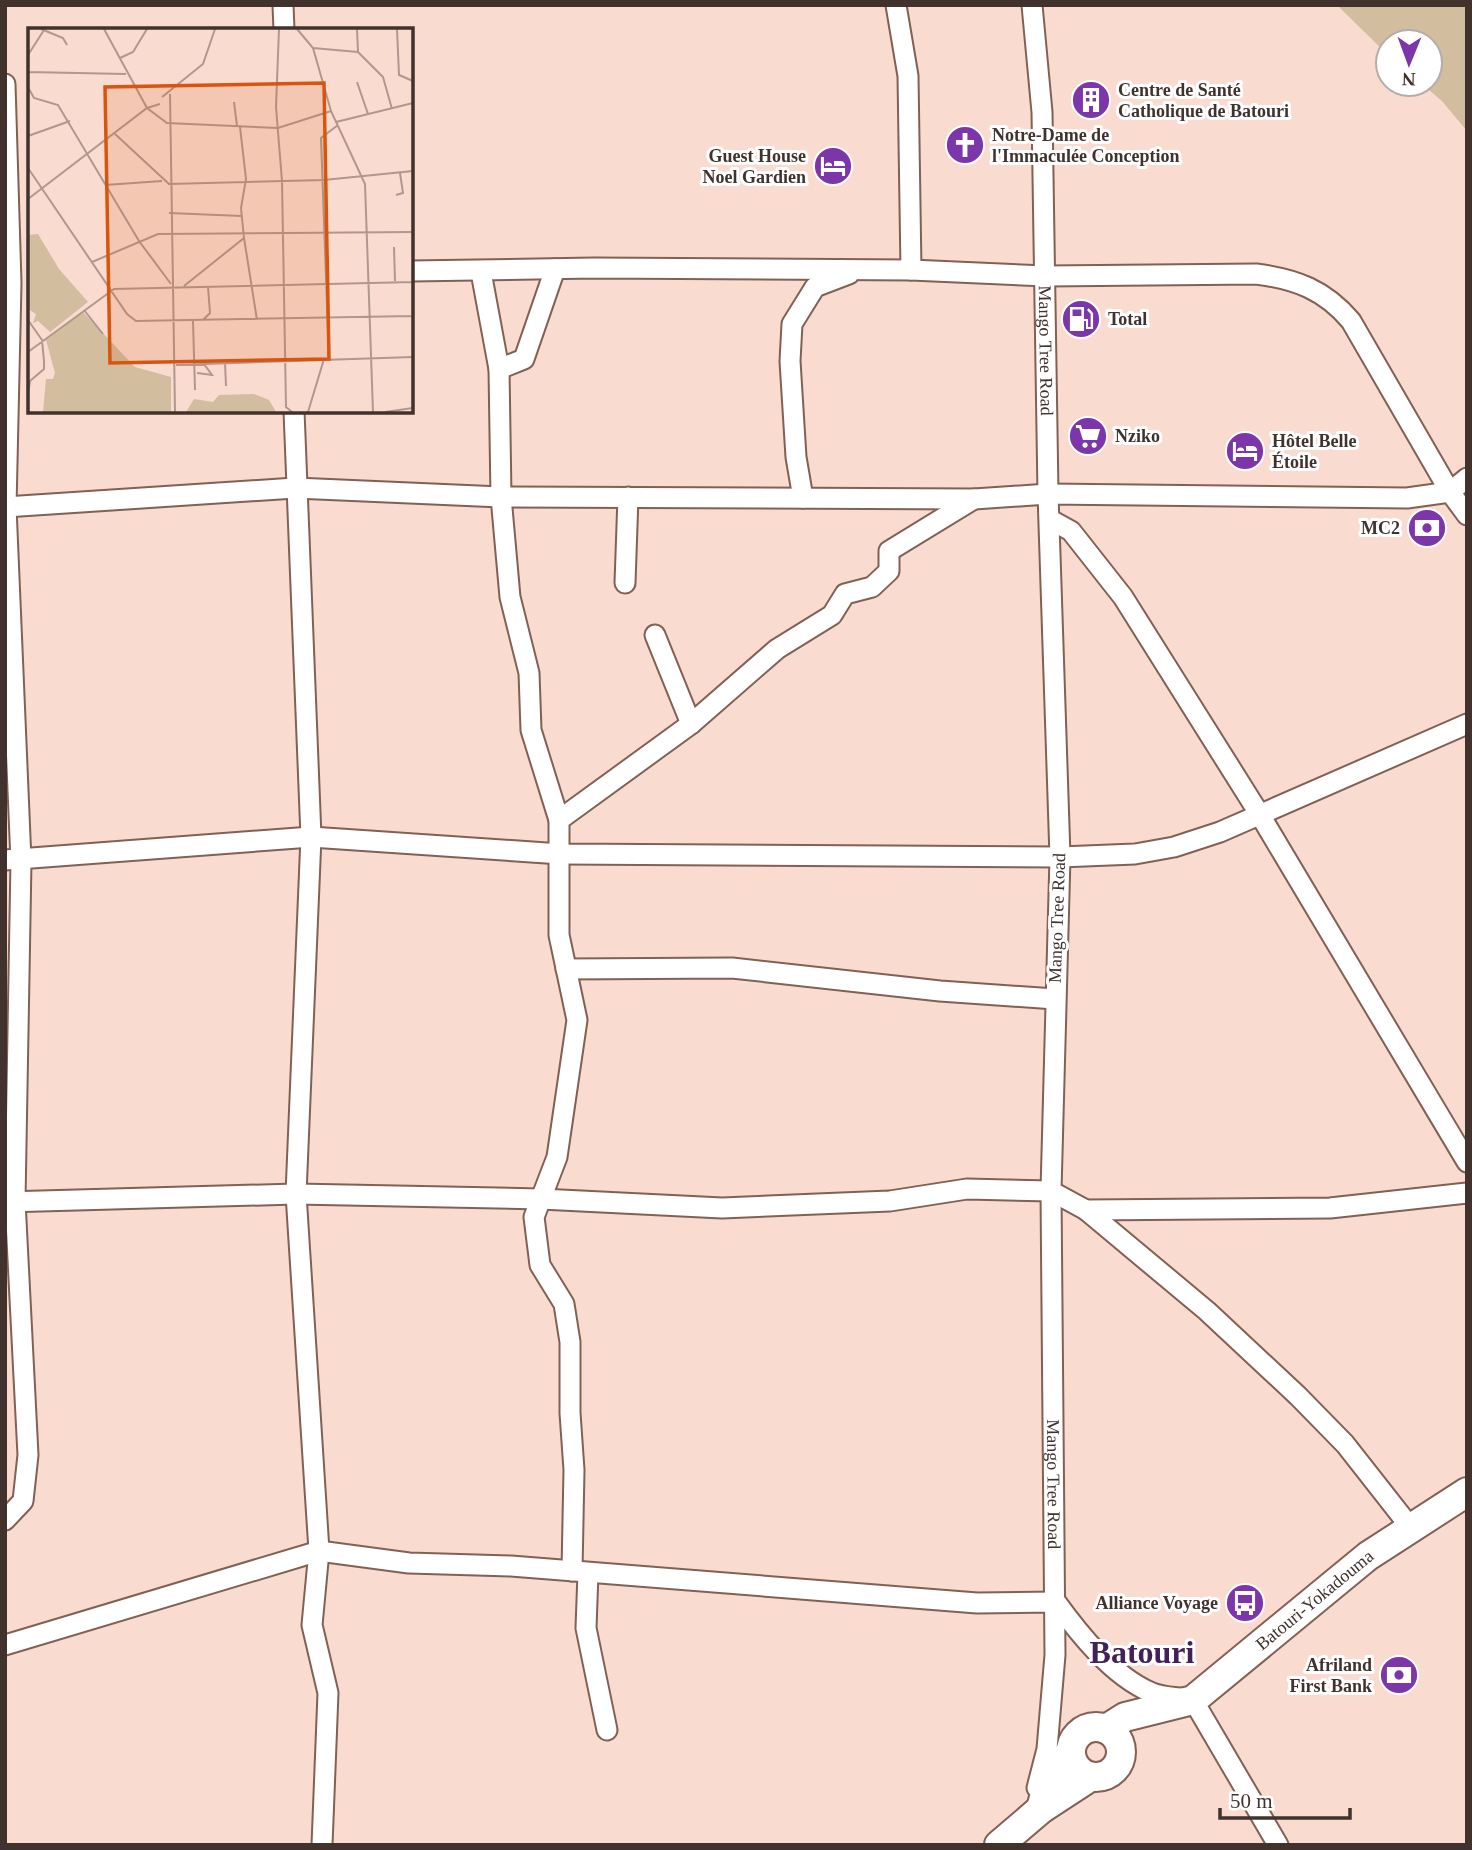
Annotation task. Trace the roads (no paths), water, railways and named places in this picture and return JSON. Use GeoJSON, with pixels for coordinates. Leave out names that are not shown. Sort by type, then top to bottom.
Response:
{"type":"FeatureCollection","features":[{"type":"Feature","properties":{"kind":"highway","name":"Batouri-Yokadouma"},"geometry":{"type":"LineString","coordinates":[[1114,1740],[1125,1717],[1193,1699],[1330,1586],[1410,1528],[1467,1492]]}},
{"type":"Feature","properties":{"kind":"highway"},"geometry":{"type":"LineString","coordinates":[[1090,1728],[1114,1740],[1121,1761],[1112,1773],[1090,1777],[1020,1827],[1081,1732],[1090,1728]]}},
{"type":"Feature","properties":{"kind":"highway"},"geometry":{"type":"LineString","coordinates":[[1071,1751],[1074,1765],[1090,1777]]}},
{"type":"Feature","properties":{"kind":"street"},"geometry":{"type":"LineString","coordinates":[[283,5],[284,28]]}},
{"type":"Feature","properties":{"kind":"street"},"geometry":{"type":"LineString","coordinates":[[896,5],[908,76],[911,270]]}},
{"type":"Feature","properties":{"kind":"street","name":"Mango Tree Road"},"geometry":{"type":"LineString","coordinates":[[1020,1827],[1039,1783],[1047,1749],[1055,1655],[1056,1602],[1051,1191],[1060,857],[1051,520],[1048,494],[1042,112],[1032,5]]}},
{"type":"Feature","properties":{"kind":"street"},"geometry":{"type":"LineString","coordinates":[[5,84],[15,282],[6,507],[13,861],[10,1202],[28,1455],[23,1501],[5,1520]]}},
{"type":"Feature","properties":{"kind":"street"},"geometry":{"type":"LineString","coordinates":[[499,369],[524,359],[555,269]]}},
{"type":"Feature","properties":{"kind":"street"},"geometry":{"type":"LineString","coordinates":[[803,498],[795,443],[790,361],[792,324],[815,287],[859,270]]}},
{"type":"Feature","properties":{"kind":"street"},"geometry":{"type":"LineString","coordinates":[[413,271],[911,270],[1046,276],[1256,274],[1290,278],[1317,289],[1340,307],[1351,321],[1450,492],[1467,515]]}},
{"type":"Feature","properties":{"kind":"street"},"geometry":{"type":"LineString","coordinates":[[481,272],[499,369],[501,497],[510,597],[528,673],[531,730],[559,820],[559,935],[577,1020],[557,1157],[534,1217],[540,1265],[564,1304],[570,1342],[580,1572],[586,1628],[607,1730]]}},
{"type":"Feature","properties":{"kind":"street"},"geometry":{"type":"LineString","coordinates":[[294,413],[311,837],[296,1194],[319,1551],[312,1625],[328,1693],[322,1845]]}},
{"type":"Feature","properties":{"kind":"street"},"geometry":{"type":"LineString","coordinates":[[6,507],[295,488],[501,497],[974,499],[1048,494],[1407,498],[1450,492],[1467,478]]}},
{"type":"Feature","properties":{"kind":"street"},"geometry":{"type":"LineString","coordinates":[[625,583],[628,497]]}},
{"type":"Feature","properties":{"kind":"street"},"geometry":{"type":"LineString","coordinates":[[559,820],[691,724],[777,649],[832,615],[845,594],[872,587],[889,571],[888,551],[974,499]]}},
{"type":"Feature","properties":{"kind":"street"},"geometry":{"type":"LineString","coordinates":[[1051,520],[1071,531],[1123,597],[1259,815],[1467,1162]]}},
{"type":"Feature","properties":{"kind":"street"},"geometry":{"type":"LineString","coordinates":[[655,635],[691,724]]}},
{"type":"Feature","properties":{"kind":"street"},"geometry":{"type":"LineString","coordinates":[[13,861],[311,837],[561,854],[1060,857],[1161,850],[1220,832],[1467,724]]}},
{"type":"Feature","properties":{"kind":"street"},"geometry":{"type":"LineString","coordinates":[[566,969],[732,968],[940,991],[1055,999]]}},
{"type":"Feature","properties":{"kind":"street"},"geometry":{"type":"LineString","coordinates":[[10,1202],[296,1194],[541,1199],[722,1208],[890,1201],[967,1189],[1051,1191],[1086,1210],[1207,1311],[1298,1396],[1345,1444],[1410,1528]]}},
{"type":"Feature","properties":{"kind":"street"},"geometry":{"type":"LineString","coordinates":[[1086,1210],[1330,1208],[1379,1205],[1467,1192]]}},
{"type":"Feature","properties":{"kind":"street"},"geometry":{"type":"LineString","coordinates":[[5,1645],[319,1551],[409,1563],[580,1572],[977,1603],[1056,1602],[1080,1634],[1137,1685],[1152,1693],[1193,1699],[1278,1845]]}},
{"type":"Feature","properties":{"kind":"place","name":"Centre de Santé Catholique de Batouri"},"geometry":{"type":"Point","coordinates":[1091,100]}},
{"type":"Feature","properties":{"kind":"place","name":"Notre-Dame de l'Immaculée Conception"},"geometry":{"type":"Point","coordinates":[965,145]}},
{"type":"Feature","properties":{"kind":"place","name":"Guest House Noel Gardien"},"geometry":{"type":"Point","coordinates":[833,166]}},
{"type":"Feature","properties":{"kind":"place","name":"Total"},"geometry":{"type":"Point","coordinates":[1081,319]}},
{"type":"Feature","properties":{"kind":"place","name":"Nziko"},"geometry":{"type":"Point","coordinates":[1088,436]}},
{"type":"Feature","properties":{"kind":"place","name":"Hôtel Belle Étoile"},"geometry":{"type":"Point","coordinates":[1245,451]}},
{"type":"Feature","properties":{"kind":"place","name":"MC2"},"geometry":{"type":"Point","coordinates":[1427,528]}},
{"type":"Feature","properties":{"kind":"place","name":"Alliance Voyage"},"geometry":{"type":"Point","coordinates":[1245,1603]}},
{"type":"Feature","properties":{"kind":"place","name":"Afriland First Bank"},"geometry":{"type":"Point","coordinates":[1399,1675]}},
{"type":"Feature","properties":{"kind":"district","name":"Batouri"},"geometry":{"type":"Point","coordinates":[1142,1652]}}]}
